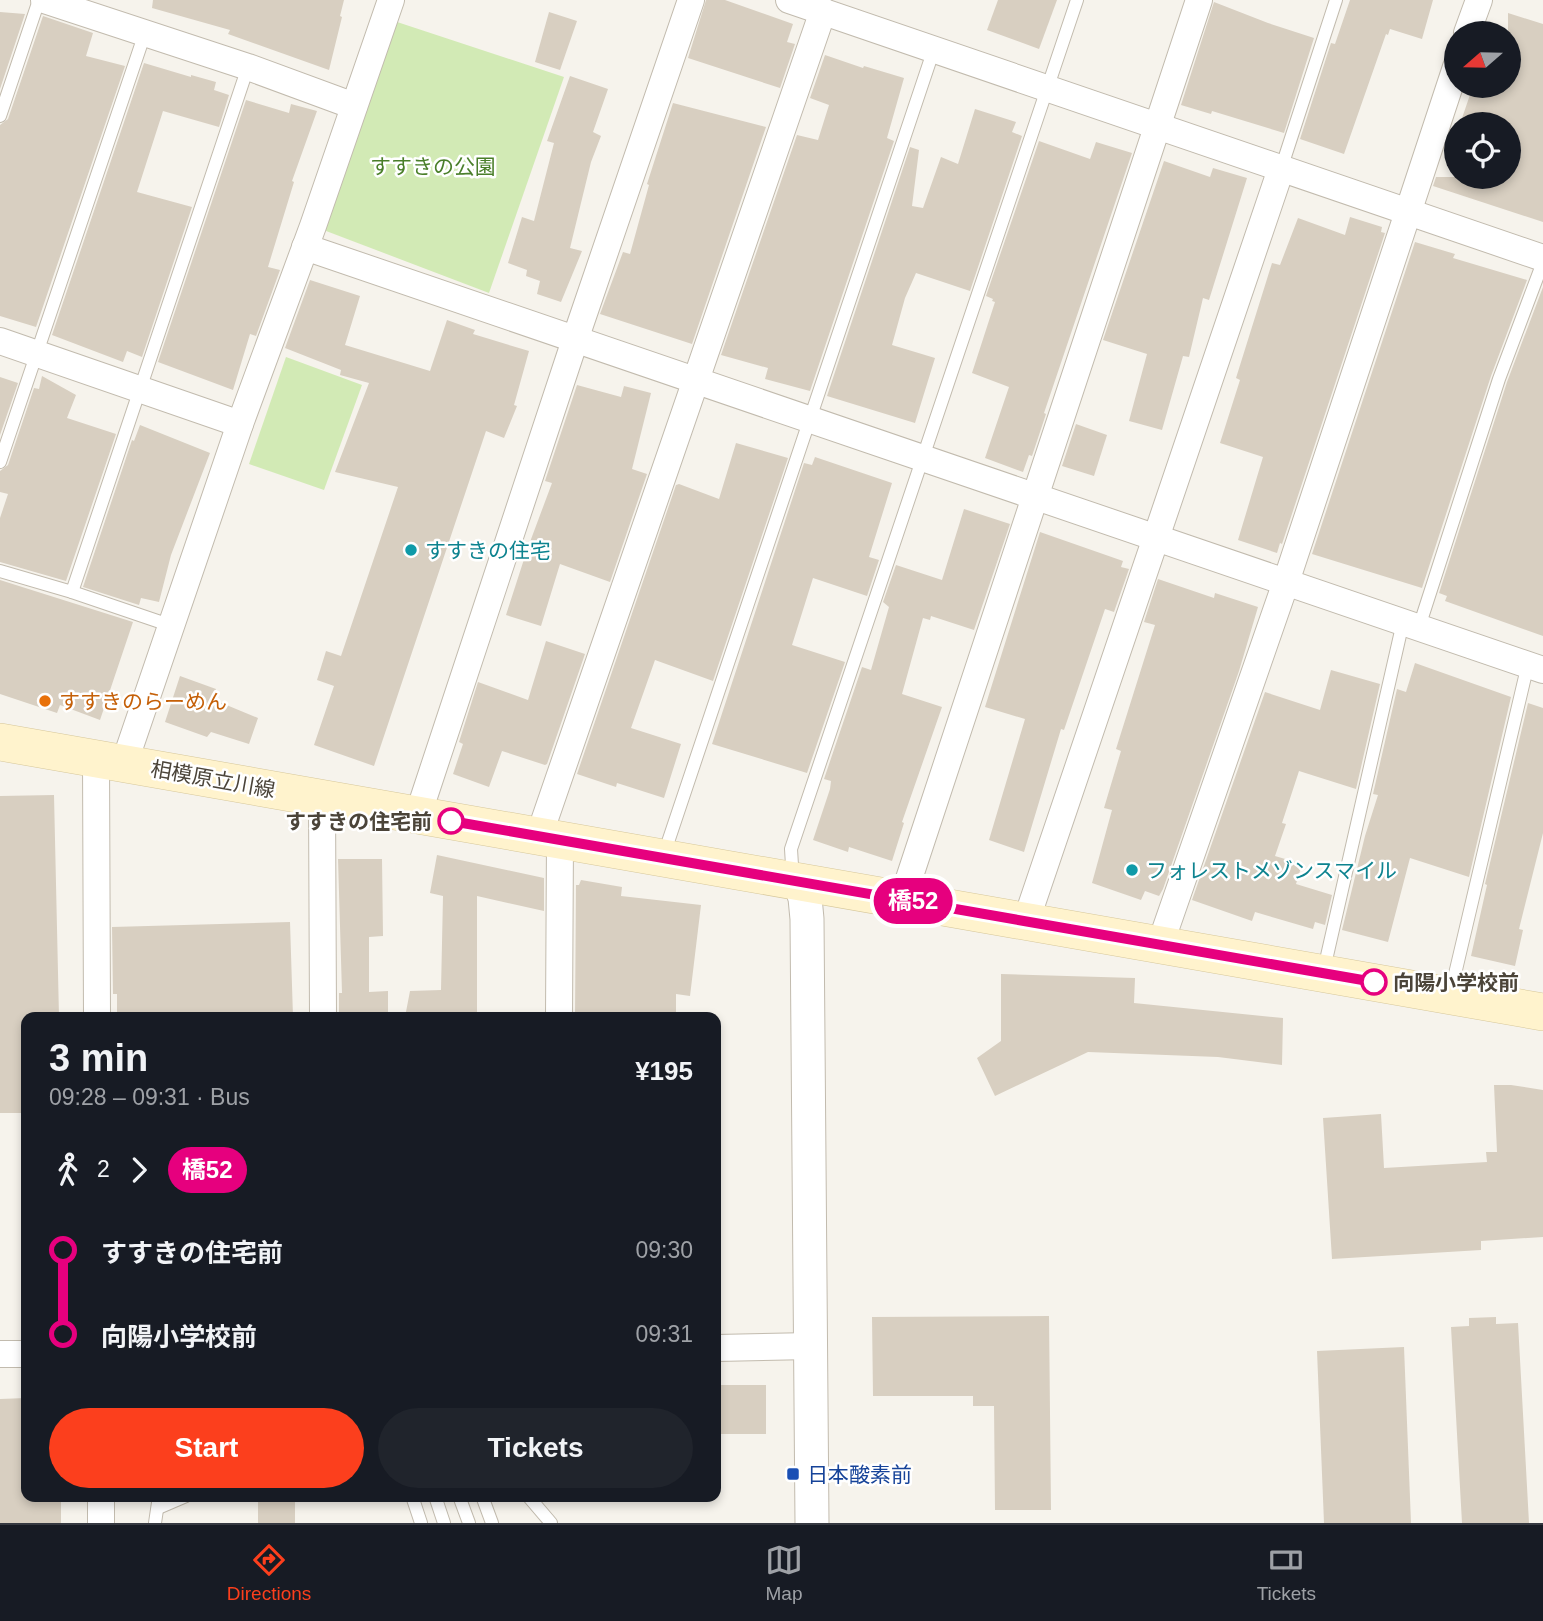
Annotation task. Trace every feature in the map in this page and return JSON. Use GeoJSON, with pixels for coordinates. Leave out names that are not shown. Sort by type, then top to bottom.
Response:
{"type":"FeatureCollection","features":[{"type":"Feature","properties":{"kind":"main road","name":"相模原立川線"},"geometry":{"type":"LineString","coordinates":[[0,742],[1543,1012]]}},
{"type":"Feature","properties":{"kind":"street"},"geometry":{"type":"LineString","coordinates":[[42,0],[248,67],[354,106]]}},
{"type":"Feature","properties":{"kind":"street"},"geometry":{"type":"LineString","coordinates":[[97,1012],[110,761],[173,626],[240,424],[391,0]]}},
{"type":"Feature","properties":{"kind":"street"},"geometry":{"type":"LineString","coordinates":[[418,815],[575,339],[691,0]]}},
{"type":"Feature","properties":{"kind":"street"},"geometry":{"type":"LineString","coordinates":[[902,900],[1199,0]]}},
{"type":"Feature","properties":{"kind":"street"},"geometry":{"type":"LineString","coordinates":[[1471,21],[1479,0]]}},
{"type":"Feature","properties":{"kind":"street"},"geometry":{"type":"LineString","coordinates":[[559,1012],[550,838],[695,380],[807,4],[1543,260]]}},
{"type":"Feature","properties":{"kind":"street"},"geometry":{"type":"LineString","coordinates":[[1160,944],[1286,582],[1445,98]]}},
{"type":"Feature","properties":{"kind":"street"},"geometry":{"type":"LineString","coordinates":[[1026,921],[1281,169]]}},
{"type":"Feature","properties":{"kind":"street"},"geometry":{"type":"LineString","coordinates":[[305,247],[1535,667]]}},
{"type":"Feature","properties":{"kind":"street"},"geometry":{"type":"LineString","coordinates":[[0,341],[240,424]]}},
{"type":"Feature","properties":{"kind":"street"},"geometry":{"type":"LineString","coordinates":[[322,798],[323,1012]]}},
{"type":"Feature","properties":{"kind":"street"},"geometry":{"type":"LineString","coordinates":[[800,883],[807,919],[811,1523]]}},
{"type":"Feature","properties":{"kind":"street"},"geometry":{"type":"LineString","coordinates":[[721,1348],[811,1346]]}},
{"type":"Feature","properties":{"kind":"street"},"geometry":{"type":"LineString","coordinates":[[0,1354],[21,1354]]}},
{"type":"Feature","properties":{"kind":"street"},"geometry":{"type":"LineString","coordinates":[[101,1502],[101,1523]]}},
{"type":"Feature","properties":{"kind":"lane"},"geometry":{"type":"LineString","coordinates":[[0,116],[42,0]]}},
{"type":"Feature","properties":{"kind":"lane"},"geometry":{"type":"LineString","coordinates":[[800,883],[792,865],[791,849],[1077,0]]}},
{"type":"Feature","properties":{"kind":"lane"},"geometry":{"type":"LineString","coordinates":[[1281,169],[1336,0]]}},
{"type":"Feature","properties":{"kind":"lane"},"geometry":{"type":"LineString","coordinates":[[0,462],[145,33]]}},
{"type":"Feature","properties":{"kind":"lane"},"geometry":{"type":"LineString","coordinates":[[663,858],[934,48]]}},
{"type":"Feature","properties":{"kind":"lane"},"geometry":{"type":"LineString","coordinates":[[72,592],[248,67]]}},
{"type":"Feature","properties":{"kind":"lane"},"geometry":{"type":"LineString","coordinates":[[1323,973],[1411,624],[1543,260]]}},
{"type":"Feature","properties":{"kind":"lane"},"geometry":{"type":"LineString","coordinates":[[0,571],[173,626]]}},
{"type":"Feature","properties":{"kind":"lane"},"geometry":{"type":"LineString","coordinates":[[1450,995],[1535,667]]}},
{"type":"Feature","properties":{"kind":"lane"},"geometry":{"type":"LineString","coordinates":[[155,1523],[159,1502]]}},
{"type":"Feature","properties":{"kind":"lane"},"geometry":{"type":"LineString","coordinates":[[414,1502],[421,1523]]}},
{"type":"Feature","properties":{"kind":"lane"},"geometry":{"type":"LineString","coordinates":[[437,1502],[444,1523]]}},
{"type":"Feature","properties":{"kind":"lane"},"geometry":{"type":"LineString","coordinates":[[461,1502],[469,1523]]}},
{"type":"Feature","properties":{"kind":"lane"},"geometry":{"type":"LineString","coordinates":[[484,1502],[492,1523]]}},
{"type":"Feature","properties":{"kind":"lane"},"geometry":{"type":"LineString","coordinates":[[533,1502],[551,1523]]}},
{"type":"Feature","properties":{"kind":"green space","name":"すすきの公園"},"geometry":{"type":"Polygon","coordinates":[[[385,18],[564,77],[489,293],[313,226],[385,18]]]}},
{"type":"Feature","properties":{"kind":"green space"},"geometry":{"type":"Polygon","coordinates":[[[286,357],[362,385],[324,490],[249,464],[286,357]]]}},
{"type":"Feature","properties":{"kind":"building"},"geometry":{"type":"Polygon","coordinates":[[[153,0],[344,0],[329,70],[228,34],[230,30],[152,8],[153,0]]]}},
{"type":"Feature","properties":{"kind":"building"},"geometry":{"type":"Polygon","coordinates":[[[706,0],[725,0],[793,24],[787,42],[795,44],[780,88],[688,58],[706,0]]]}},
{"type":"Feature","properties":{"kind":"building"},"geometry":{"type":"Polygon","coordinates":[[[998,0],[1057,0],[1039,49],[987,30],[998,0]]]}},
{"type":"Feature","properties":{"kind":"building"},"geometry":{"type":"Polygon","coordinates":[[[1350,0],[1433,0],[1422,39],[1390,29],[1388,35],[1386,34],[1344,154],[1300,139],[1331,43],[1335,44],[1350,0]]]}},
{"type":"Feature","properties":{"kind":"building"},"geometry":{"type":"Polygon","coordinates":[[[1214,2],[1314,38],[1284,133],[1212,111],[1211,114],[1181,105],[1214,2]]]}},
{"type":"Feature","properties":{"kind":"building"},"geometry":{"type":"Polygon","coordinates":[[[0,12],[25,14],[0,89],[0,12]]]}},
{"type":"Feature","properties":{"kind":"building"},"geometry":{"type":"Polygon","coordinates":[[[549,12],[577,21],[560,70],[535,62],[549,12]]]}},
{"type":"Feature","properties":{"kind":"building"},"geometry":{"type":"Polygon","coordinates":[[[1508,13],[1543,24],[1543,222],[1433,186],[1436,177],[1444,177],[1444,189],[1521,189],[1521,112],[1464,112],[1469,98],[1521,98],[1521,21],[1508,21],[1508,13]]]}},
{"type":"Feature","properties":{"kind":"building"},"geometry":{"type":"Polygon","coordinates":[[[43,16],[93,33],[86,56],[125,66],[36,327],[0,316],[0,125],[8,119],[43,16]]]}},
{"type":"Feature","properties":{"kind":"building"},"geometry":{"type":"Polygon","coordinates":[[[825,55],[904,78],[887,138],[894,141],[810,391],[765,379],[768,368],[721,355],[797,135],[818,140],[829,105],[810,98],[825,55]]]}},
{"type":"Feature","properties":{"kind":"building"},"geometry":{"type":"Polygon","coordinates":[[[144,63],[216,82],[214,90],[229,95],[219,127],[163,111],[137,192],[192,207],[142,357],[127,351],[123,362],[52,335],[144,63]]]}},
{"type":"Feature","properties":{"kind":"building"},"geometry":{"type":"Polygon","coordinates":[[[570,76],[608,89],[593,132],[601,136],[591,162],[570,248],[582,251],[561,302],[537,294],[540,281],[526,276],[527,270],[508,263],[522,217],[534,221],[554,143],[547,141],[570,76]]]}},
{"type":"Feature","properties":{"kind":"building"},"geometry":{"type":"Polygon","coordinates":[[[246,100],[289,113],[291,104],[317,111],[292,181],[294,182],[268,267],[280,270],[256,336],[250,334],[233,390],[158,362],[246,100]]]}},
{"type":"Feature","properties":{"kind":"building"},"geometry":{"type":"Polygon","coordinates":[[[673,103],[766,127],[692,344],[600,314],[623,252],[630,254],[649,185],[647,184],[673,103]]]}},
{"type":"Feature","properties":{"kind":"building"},"geometry":{"type":"Polygon","coordinates":[[[975,109],[1016,122],[1012,132],[1022,136],[970,291],[916,273],[905,298],[892,345],[935,358],[915,423],[827,396],[910,147],[919,150],[912,206],[923,208],[941,157],[958,164],[975,109]]]}},
{"type":"Feature","properties":{"kind":"building"},"geometry":{"type":"Polygon","coordinates":[[[1039,141],[1090,159],[1096,142],[1132,153],[1032,456],[1029,455],[1023,472],[985,458],[1009,387],[972,373],[995,302],[986,296],[1039,141]]]}},
{"type":"Feature","properties":{"kind":"building"},"geometry":{"type":"Polygon","coordinates":[[[1164,161],[1210,177],[1213,168],[1247,178],[1209,300],[1203,298],[1189,357],[1183,356],[1162,430],[1129,421],[1147,354],[1103,340],[1164,161]]]}},
{"type":"Feature","properties":{"kind":"building"},"geometry":{"type":"Polygon","coordinates":[[[1350,217],[1382,227],[1381,232],[1385,233],[1277,553],[1238,540],[1263,457],[1220,443],[1240,380],[1236,378],[1272,263],[1280,265],[1298,218],[1345,235],[1350,217]]]}},
{"type":"Feature","properties":{"kind":"building"},"geometry":{"type":"Polygon","coordinates":[[[1415,242],[1455,254],[1453,258],[1527,280],[1491,376],[1422,588],[1312,554],[1415,242]]]}},
{"type":"Feature","properties":{"kind":"building"},"geometry":{"type":"Polygon","coordinates":[[[310,280],[360,296],[345,345],[430,371],[447,320],[475,330],[473,334],[529,351],[514,405],[517,406],[504,438],[486,431],[374,766],[314,745],[334,686],[317,680],[326,651],[341,656],[398,487],[335,472],[369,383],[340,375],[341,370],[285,348],[310,280]]]}},
{"type":"Feature","properties":{"kind":"building"},"geometry":{"type":"Polygon","coordinates":[[[1543,287],[1543,636],[1445,601],[1447,596],[1439,593],[1507,382],[1543,287]]]}},
{"type":"Feature","properties":{"kind":"building"},"geometry":{"type":"Polygon","coordinates":[[[42,376],[76,395],[67,418],[116,434],[66,581],[0,562],[0,518],[8,494],[0,492],[0,471],[8,465],[34,388],[39,389],[42,376]]]}},
{"type":"Feature","properties":{"kind":"building"},"geometry":{"type":"Polygon","coordinates":[[[0,377],[18,383],[0,435],[0,377]]]}},
{"type":"Feature","properties":{"kind":"building"},"geometry":{"type":"Polygon","coordinates":[[[577,385],[621,397],[624,386],[651,393],[632,469],[647,474],[610,582],[560,564],[541,626],[506,615],[552,483],[545,481],[577,385]]]}},
{"type":"Feature","properties":{"kind":"building"},"geometry":{"type":"Polygon","coordinates":[[[1076,424],[1107,435],[1094,476],[1062,466],[1076,424]]]}},
{"type":"Feature","properties":{"kind":"building"},"geometry":{"type":"Polygon","coordinates":[[[140,425],[210,453],[171,555],[159,602],[141,598],[139,605],[83,587],[132,440],[134,441],[140,425]]]}},
{"type":"Feature","properties":{"kind":"building"},"geometry":{"type":"Polygon","coordinates":[[[736,443],[788,458],[713,681],[655,660],[631,728],[681,744],[664,798],[617,783],[616,787],[577,774],[676,485],[719,499],[736,443]]]}},
{"type":"Feature","properties":{"kind":"building"},"geometry":{"type":"Polygon","coordinates":[[[815,457],[892,483],[869,557],[879,560],[867,596],[813,578],[792,645],[845,662],[807,773],[712,744],[804,463],[812,465],[815,457]]]}},
{"type":"Feature","properties":{"kind":"building"},"geometry":{"type":"Polygon","coordinates":[[[964,509],[1010,524],[974,630],[931,616],[930,620],[923,618],[902,694],[942,707],[902,822],[904,823],[892,861],[849,847],[848,852],[813,840],[830,789],[831,781],[824,779],[862,667],[871,670],[889,607],[883,602],[896,565],[942,580],[964,509]]]}},
{"type":"Feature","properties":{"kind":"building"},"geometry":{"type":"Polygon","coordinates":[[[1040,532],[1123,561],[1121,567],[1129,569],[1114,612],[1105,609],[1064,730],[1061,729],[1024,852],[989,840],[1025,719],[985,707],[1040,532]]]}},
{"type":"Feature","properties":{"kind":"building"},"geometry":{"type":"Polygon","coordinates":[[[1158,579],[1214,598],[1215,593],[1258,607],[1239,671],[1163,889],[1159,896],[1145,891],[1141,900],[1092,883],[1112,810],[1104,808],[1121,751],[1116,749],[1155,625],[1144,622],[1158,579]]]}},
{"type":"Feature","properties":{"kind":"building"},"geometry":{"type":"Polygon","coordinates":[[[0,580],[133,622],[100,720],[60,705],[57,713],[0,694],[0,580]]]}},
{"type":"Feature","properties":{"kind":"building"},"geometry":{"type":"Polygon","coordinates":[[[546,641],[585,654],[547,764],[502,751],[489,787],[453,774],[463,744],[459,742],[478,682],[528,700],[546,641]]]}},
{"type":"Feature","properties":{"kind":"building"},"geometry":{"type":"Polygon","coordinates":[[[1415,663],[1511,697],[1469,877],[1410,858],[1388,942],[1342,930],[1378,795],[1373,794],[1397,689],[1406,692],[1415,663]]]}},
{"type":"Feature","properties":{"kind":"building"},"geometry":{"type":"Polygon","coordinates":[[[1331,670],[1380,684],[1356,789],[1299,771],[1282,823],[1286,824],[1275,856],[1302,864],[1296,884],[1332,895],[1325,925],[1315,922],[1313,929],[1255,912],[1252,921],[1192,900],[1265,692],[1320,710],[1331,670]]]}},
{"type":"Feature","properties":{"kind":"building"},"geometry":{"type":"Polygon","coordinates":[[[180,676],[216,689],[212,699],[258,718],[249,744],[211,732],[207,737],[165,722],[180,676]]]}},
{"type":"Feature","properties":{"kind":"building"},"geometry":{"type":"Polygon","coordinates":[[[1528,703],[1543,708],[1543,833],[1519,929],[1523,930],[1515,966],[1471,956],[1487,885],[1485,884],[1528,703]]]}},
{"type":"Feature","properties":{"kind":"building"},"geometry":{"type":"Polygon","coordinates":[[[54,795],[59,1012],[21,1012],[21,1113],[0,1113],[0,796],[54,795]]]}},
{"type":"Feature","properties":{"kind":"building"},"geometry":{"type":"Polygon","coordinates":[[[437,855],[544,878],[544,911],[477,896],[477,1012],[406,1012],[410,991],[441,990],[443,896],[430,893],[437,855]]]}},
{"type":"Feature","properties":{"kind":"building"},"geometry":{"type":"Polygon","coordinates":[[[338,859],[382,859],[383,936],[369,937],[369,992],[388,991],[388,1012],[339,1012],[339,993],[342,993],[338,859]]]}},
{"type":"Feature","properties":{"kind":"building"},"geometry":{"type":"Polygon","coordinates":[[[581,880],[622,887],[621,896],[701,905],[690,996],[676,994],[676,1012],[575,1012],[576,885],[579,885],[581,880]]]}},
{"type":"Feature","properties":{"kind":"building"},"geometry":{"type":"Polygon","coordinates":[[[290,922],[293,1012],[117,1012],[117,994],[113,994],[112,927],[290,922]]]}},
{"type":"Feature","properties":{"kind":"building"},"geometry":{"type":"Polygon","coordinates":[[[1001,974],[1135,978],[1134,1003],[1283,1018],[1282,1065],[1218,1057],[1088,1052],[995,1096],[977,1058],[1001,1041],[1001,974]]]}},
{"type":"Feature","properties":{"kind":"building"},"geometry":{"type":"Polygon","coordinates":[[[1494,1085],[1543,1090],[1543,1237],[1481,1241],[1481,1250],[1332,1259],[1323,1118],[1381,1114],[1384,1168],[1487,1162],[1486,1152],[1497,1152],[1494,1085]]]}},
{"type":"Feature","properties":{"kind":"building"},"geometry":{"type":"Polygon","coordinates":[[[1049,1316],[1051,1510],[995,1510],[994,1406],[973,1406],[973,1396],[873,1396],[872,1317],[1049,1316]]]}},
{"type":"Feature","properties":{"kind":"building"},"geometry":{"type":"Polygon","coordinates":[[[1496,1317],[1496,1324],[1518,1323],[1529,1523],[1462,1523],[1451,1327],[1469,1326],[1469,1318],[1496,1317]]]}},
{"type":"Feature","properties":{"kind":"building"},"geometry":{"type":"Polygon","coordinates":[[[1404,1347],[1411,1523],[1324,1523],[1317,1351],[1404,1347]]]}},
{"type":"Feature","properties":{"kind":"building"},"geometry":{"type":"Polygon","coordinates":[[[721,1385],[766,1385],[766,1434],[721,1434],[721,1385]]]}},
{"type":"Feature","properties":{"kind":"building"},"geometry":{"type":"Polygon","coordinates":[[[21,1398],[21,1502],[61,1502],[61,1523],[0,1523],[0,1399],[21,1398]]]}},
{"type":"Feature","properties":{"kind":"building"},"geometry":{"type":"Polygon","coordinates":[[[258,1502],[295,1502],[295,1523],[258,1523],[258,1502]]]}},
{"type":"Feature","properties":{"kind":"bus line","name":"橋52"},"geometry":{"type":"LineString","coordinates":[[451,821],[1374,982]]}},
{"type":"Feature","properties":{"kind":"place","name":"すすきの住宅"},"geometry":{"type":"Point","coordinates":[411,550]}},
{"type":"Feature","properties":{"kind":"place","name":"すすきのらーめん"},"geometry":{"type":"Point","coordinates":[45,701]}},
{"type":"Feature","properties":{"kind":"place","name":"すすきの住宅前"},"geometry":{"type":"Point","coordinates":[451,821]}},
{"type":"Feature","properties":{"kind":"place","name":"フォレストメゾンスマイル"},"geometry":{"type":"Point","coordinates":[1132,870]}},
{"type":"Feature","properties":{"kind":"place","name":"向陽小学校前"},"geometry":{"type":"Point","coordinates":[1374,982]}},
{"type":"Feature","properties":{"kind":"place","name":"日本酸素前"},"geometry":{"type":"Point","coordinates":[793,1474]}}]}
